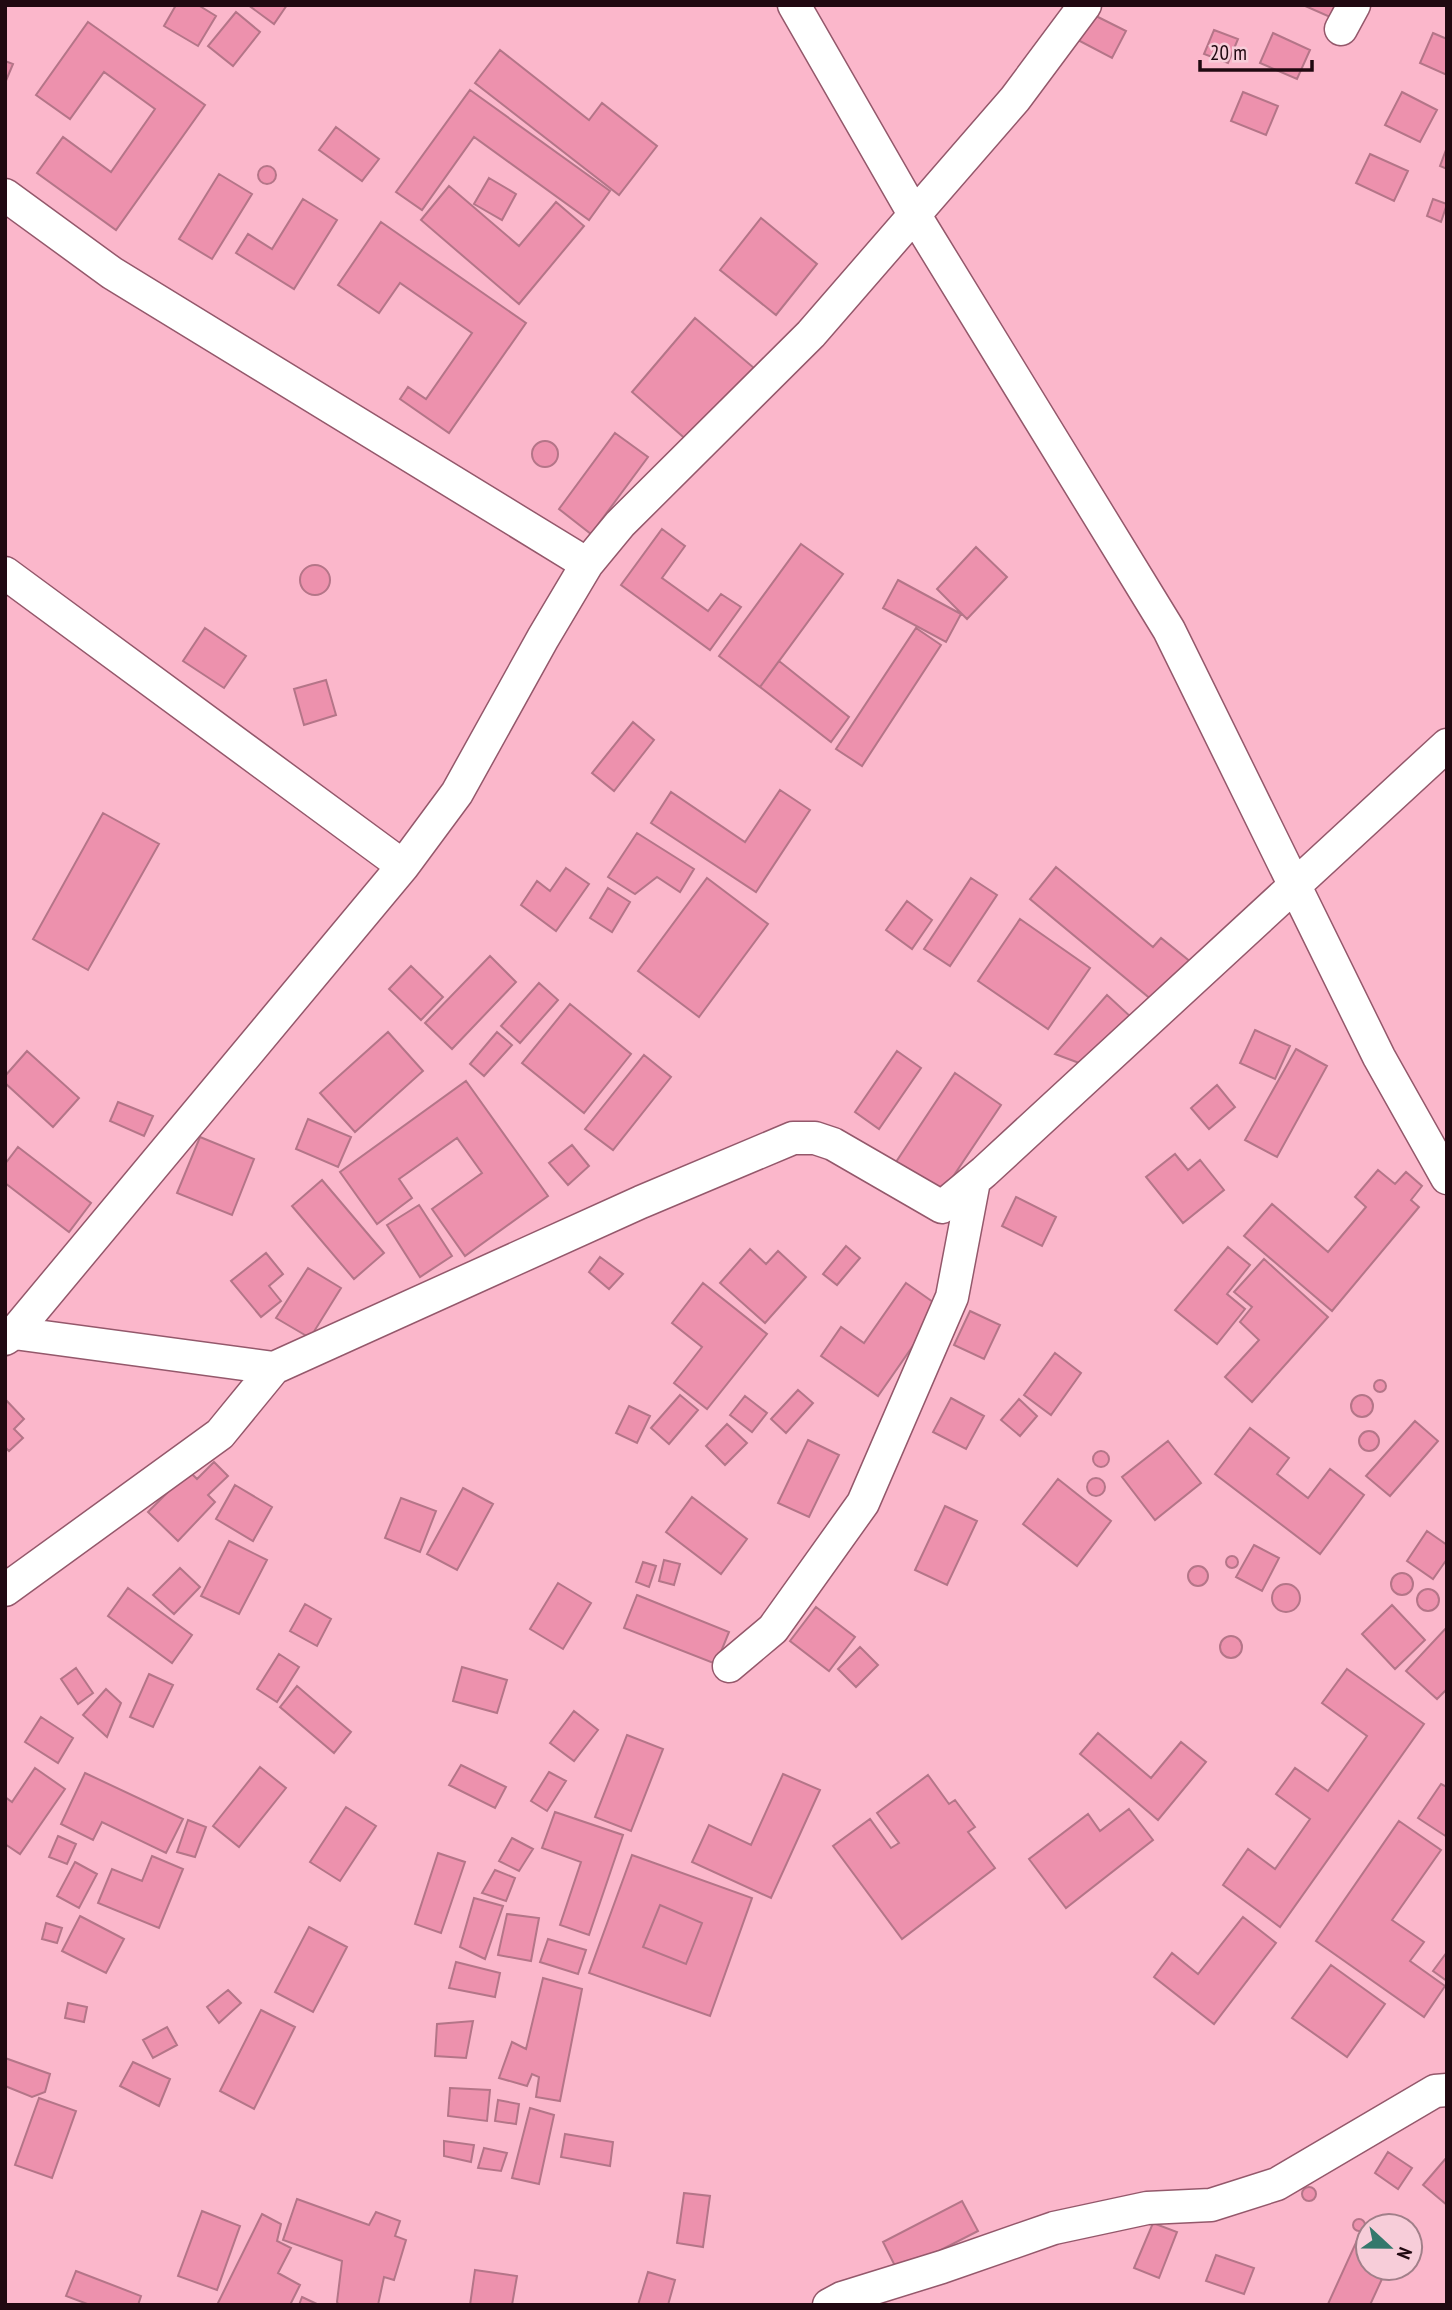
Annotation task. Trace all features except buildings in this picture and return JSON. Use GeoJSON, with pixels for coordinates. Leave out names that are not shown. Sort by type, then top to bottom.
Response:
{"type":"FeatureCollection","features":[{"type":"Feature","properties":{"kind":"street"},"geometry":{"type":"LineString","coordinates":[[794,5],[914,214],[1169,630],[1379,1057],[1447,1178]]}},
{"type":"Feature","properties":{"kind":"street"},"geometry":{"type":"LineString","coordinates":[[10,1336],[403,866],[457,793],[587,564],[620,524],[811,334],[1015,99],[1085,5]]}},
{"type":"Feature","properties":{"kind":"street"},"geometry":{"type":"LineString","coordinates":[[5,195],[112,273],[587,564]]}},
{"type":"Feature","properties":{"kind":"street"},"geometry":{"type":"LineString","coordinates":[[5,573],[403,866]]}},
{"type":"Feature","properties":{"kind":"street"},"geometry":{"type":"LineString","coordinates":[[5,1590],[220,1434],[274,1368],[641,1202],[793,1138],[815,1138],[833,1144],[942,1207],[974,1181],[1447,745]]}},
{"type":"Feature","properties":{"kind":"street"},"geometry":{"type":"LineString","coordinates":[[729,1667],[773,1629],[863,1503],[952,1297],[974,1181]]}},
{"type":"Feature","properties":{"kind":"street"},"geometry":{"type":"LineString","coordinates":[[10,1336],[274,1368]]}},
{"type":"Feature","properties":{"kind":"street"},"geometry":{"type":"LineString","coordinates":[[829,2305],[842,2298],[1055,2228],[1147,2208],[1211,2205],[1277,2184],[1435,2091],[1447,2090]]}}]}
